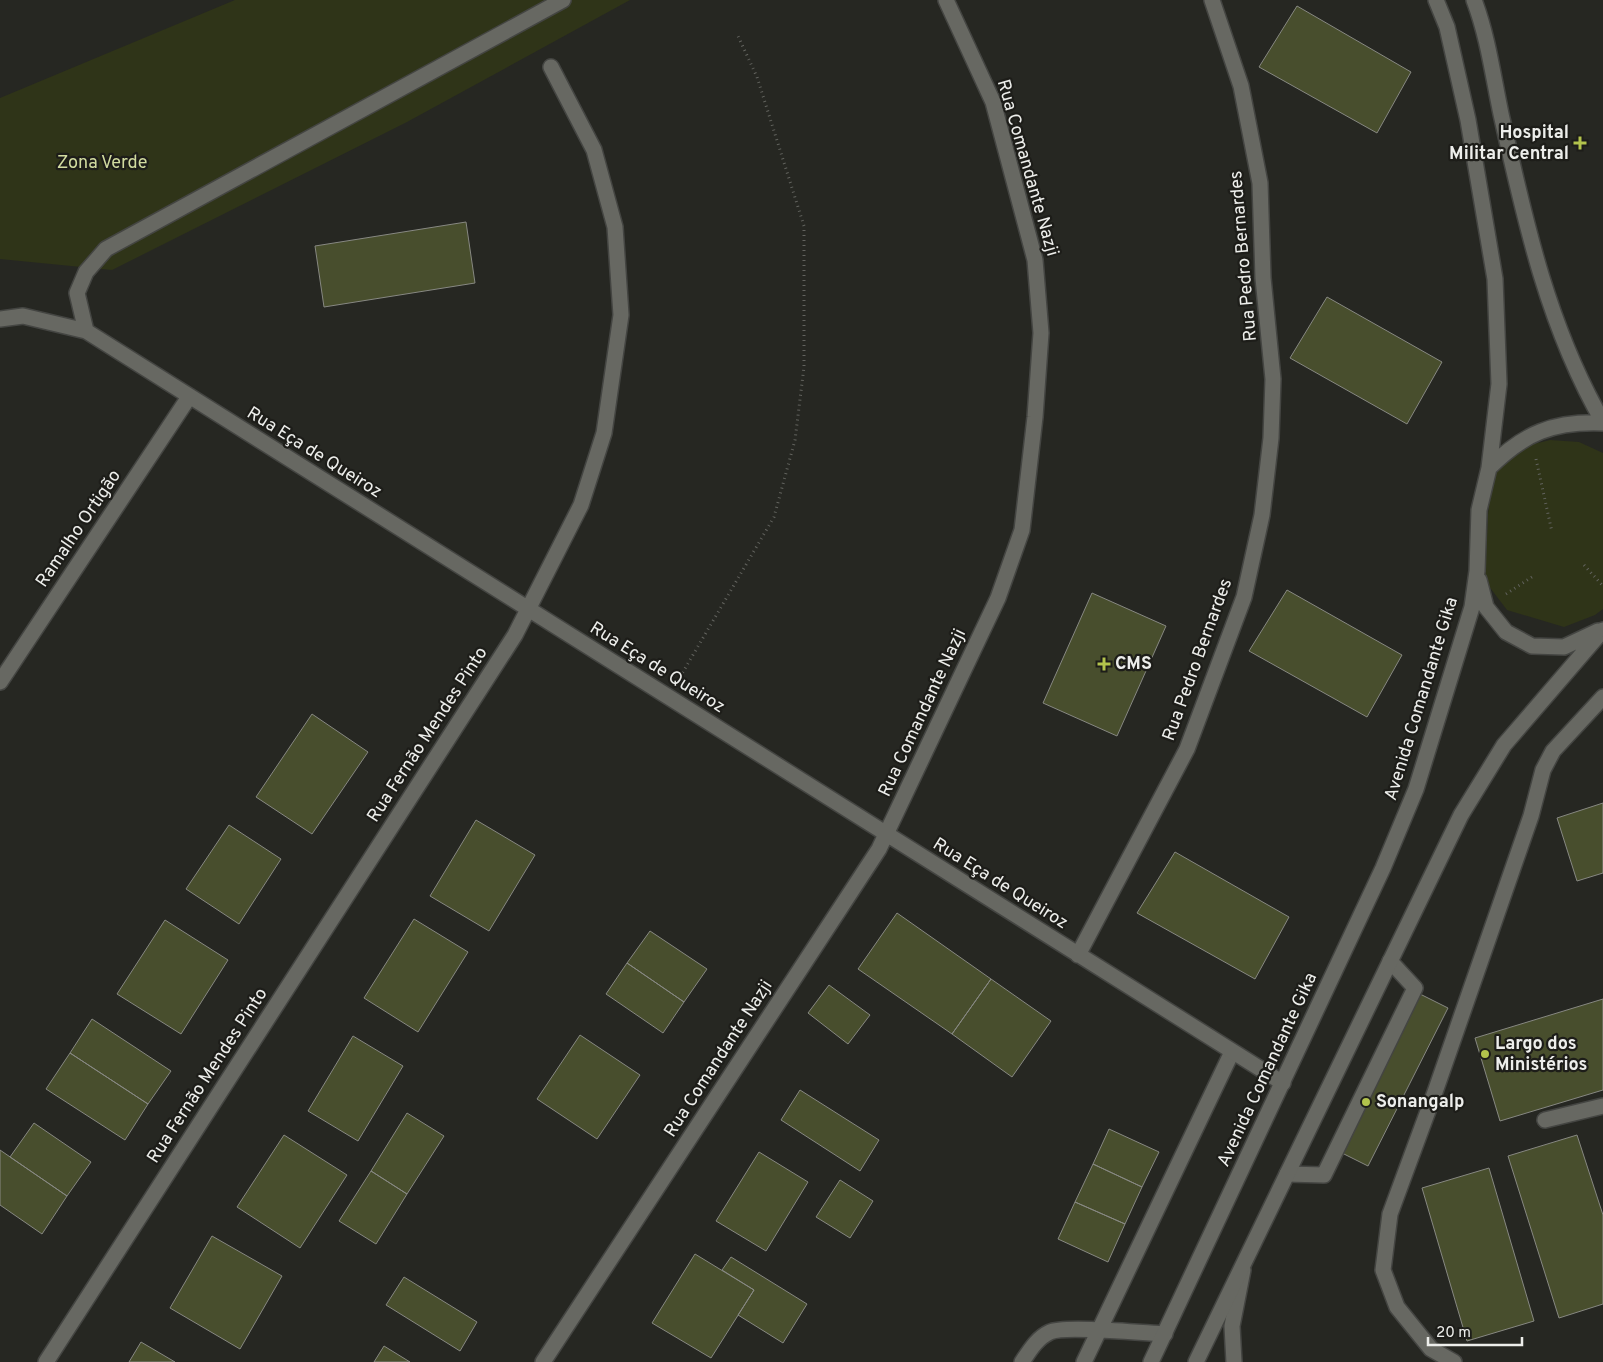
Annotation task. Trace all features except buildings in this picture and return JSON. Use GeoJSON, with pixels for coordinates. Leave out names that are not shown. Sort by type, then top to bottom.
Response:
{"type":"FeatureCollection","features":[{"type":"Feature","properties":{"kind":"street"},"geometry":{"type":"LineString","coordinates":[[86,331],[77,293],[86,272],[106,250],[563,0]]}},
{"type":"Feature","properties":{"kind":"street","name":"Rua Comandante Nazji"},"geometry":{"type":"LineString","coordinates":[[544,1362],[879,849],[998,598],[1022,530],[1035,417],[1041,333],[1035,260],[993,102],[946,0]]}},
{"type":"Feature","properties":{"kind":"street","name":"Rua Pedro Bernardes"},"geometry":{"type":"LineString","coordinates":[[1078,955],[1186,749],[1244,597],[1262,515],[1271,438],[1273,379],[1263,278],[1260,183],[1240,86],[1212,0]]}},
{"type":"Feature","properties":{"kind":"street","name":"Avenida Comandante Gika"},"geometry":{"type":"LineString","coordinates":[[1151,1362],[1383,868],[1416,789],[1472,607],[1477,571],[1479,510],[1489,468],[1498,384],[1495,279],[1468,120],[1447,27],[1436,0]]}},
{"type":"Feature","properties":{"kind":"street"},"geometry":{"type":"LineString","coordinates":[[1474,0],[1482,21],[1501,114],[1538,272],[1571,363],[1603,422],[1563,425],[1531,435],[1510,447],[1489,468]]}},
{"type":"Feature","properties":{"kind":"street","name":"Rua Fernão Mendes Pinto"},"geometry":{"type":"LineString","coordinates":[[46,1362],[515,635],[581,505],[604,433],[621,315],[615,227],[594,150],[551,67]]}},
{"type":"Feature","properties":{"kind":"street","name":"Rua Eça de Queiroz"},"geometry":{"type":"LineString","coordinates":[[0,319],[23,316],[86,331],[1283,1083]]}},
{"type":"Feature","properties":{"kind":"street","name":"Ramalho Ortigão"},"geometry":{"type":"LineString","coordinates":[[0,682],[189,397]]}},
{"type":"Feature","properties":{"kind":"street"},"geometry":{"type":"LineString","coordinates":[[1477,571],[1486,607],[1506,632],[1532,646],[1564,647],[1603,629]]}},
{"type":"Feature","properties":{"kind":"street"},"geometry":{"type":"LineString","coordinates":[[1196,1362],[1461,815],[1504,745],[1603,629]]}},
{"type":"Feature","properties":{"kind":"street"},"geometry":{"type":"LineString","coordinates":[[1454,1362],[1430,1349],[1397,1307],[1383,1270],[1390,1214],[1435,1092],[1531,816],[1543,770],[1553,751],[1603,697]]}},
{"type":"Feature","properties":{"kind":"street"},"geometry":{"type":"LineString","coordinates":[[1287,1174],[1324,1175],[1411,997],[1415,988],[1390,961]]}},
{"type":"Feature","properties":{"kind":"street"},"geometry":{"type":"LineString","coordinates":[[1084,1362],[1232,1052]]}},
{"type":"Feature","properties":{"kind":"street"},"geometry":{"type":"LineString","coordinates":[[1545,1120],[1603,1106]]}},
{"type":"Feature","properties":{"kind":"street"},"geometry":{"type":"LineString","coordinates":[[1234,1362],[1232,1326],[1245,1262]]}},
{"type":"Feature","properties":{"kind":"street"},"geometry":{"type":"LineString","coordinates":[[1022,1362],[1033,1345],[1053,1330],[1099,1330],[1165,1334]]}},
{"type":"Feature","properties":{"kind":"path"},"geometry":{"type":"LineString","coordinates":[[668,697],[774,517],[795,440],[804,367],[804,226],[757,77],[738,36]]}},
{"type":"Feature","properties":{"kind":"path"},"geometry":{"type":"LineString","coordinates":[[1531,435],[1552,532]]}},
{"type":"Feature","properties":{"kind":"path"},"geometry":{"type":"LineString","coordinates":[[1584,565],[1603,586]]}},
{"type":"Feature","properties":{"kind":"path"},"geometry":{"type":"LineString","coordinates":[[1486,607],[1535,575]]}},
{"type":"Feature","properties":{"kind":"green space","name":"Zona Verde"},"geometry":{"type":"Polygon","coordinates":[[[235,0],[630,0],[407,122],[112,270],[0,259],[0,98],[235,0]]]}},
{"type":"Feature","properties":{"kind":"green space"},"geometry":{"type":"Polygon","coordinates":[[[1550,440],[1579,442],[1603,453],[1603,609],[1595,615],[1564,627],[1507,610],[1485,581],[1488,515],[1493,472],[1518,448],[1550,440]]]}},
{"type":"Feature","properties":{"kind":"place","name":"Hospital Militar Central"},"geometry":{"type":"Point","coordinates":[1580,143]}},
{"type":"Feature","properties":{"kind":"place","name":"CMS"},"geometry":{"type":"Point","coordinates":[1104,664]}},
{"type":"Feature","properties":{"kind":"place","name":"Largo dos Ministérios"},"geometry":{"type":"Point","coordinates":[1485,1054]}},
{"type":"Feature","properties":{"kind":"place","name":"Sonangalp"},"geometry":{"type":"Point","coordinates":[1366,1102]}}]}
